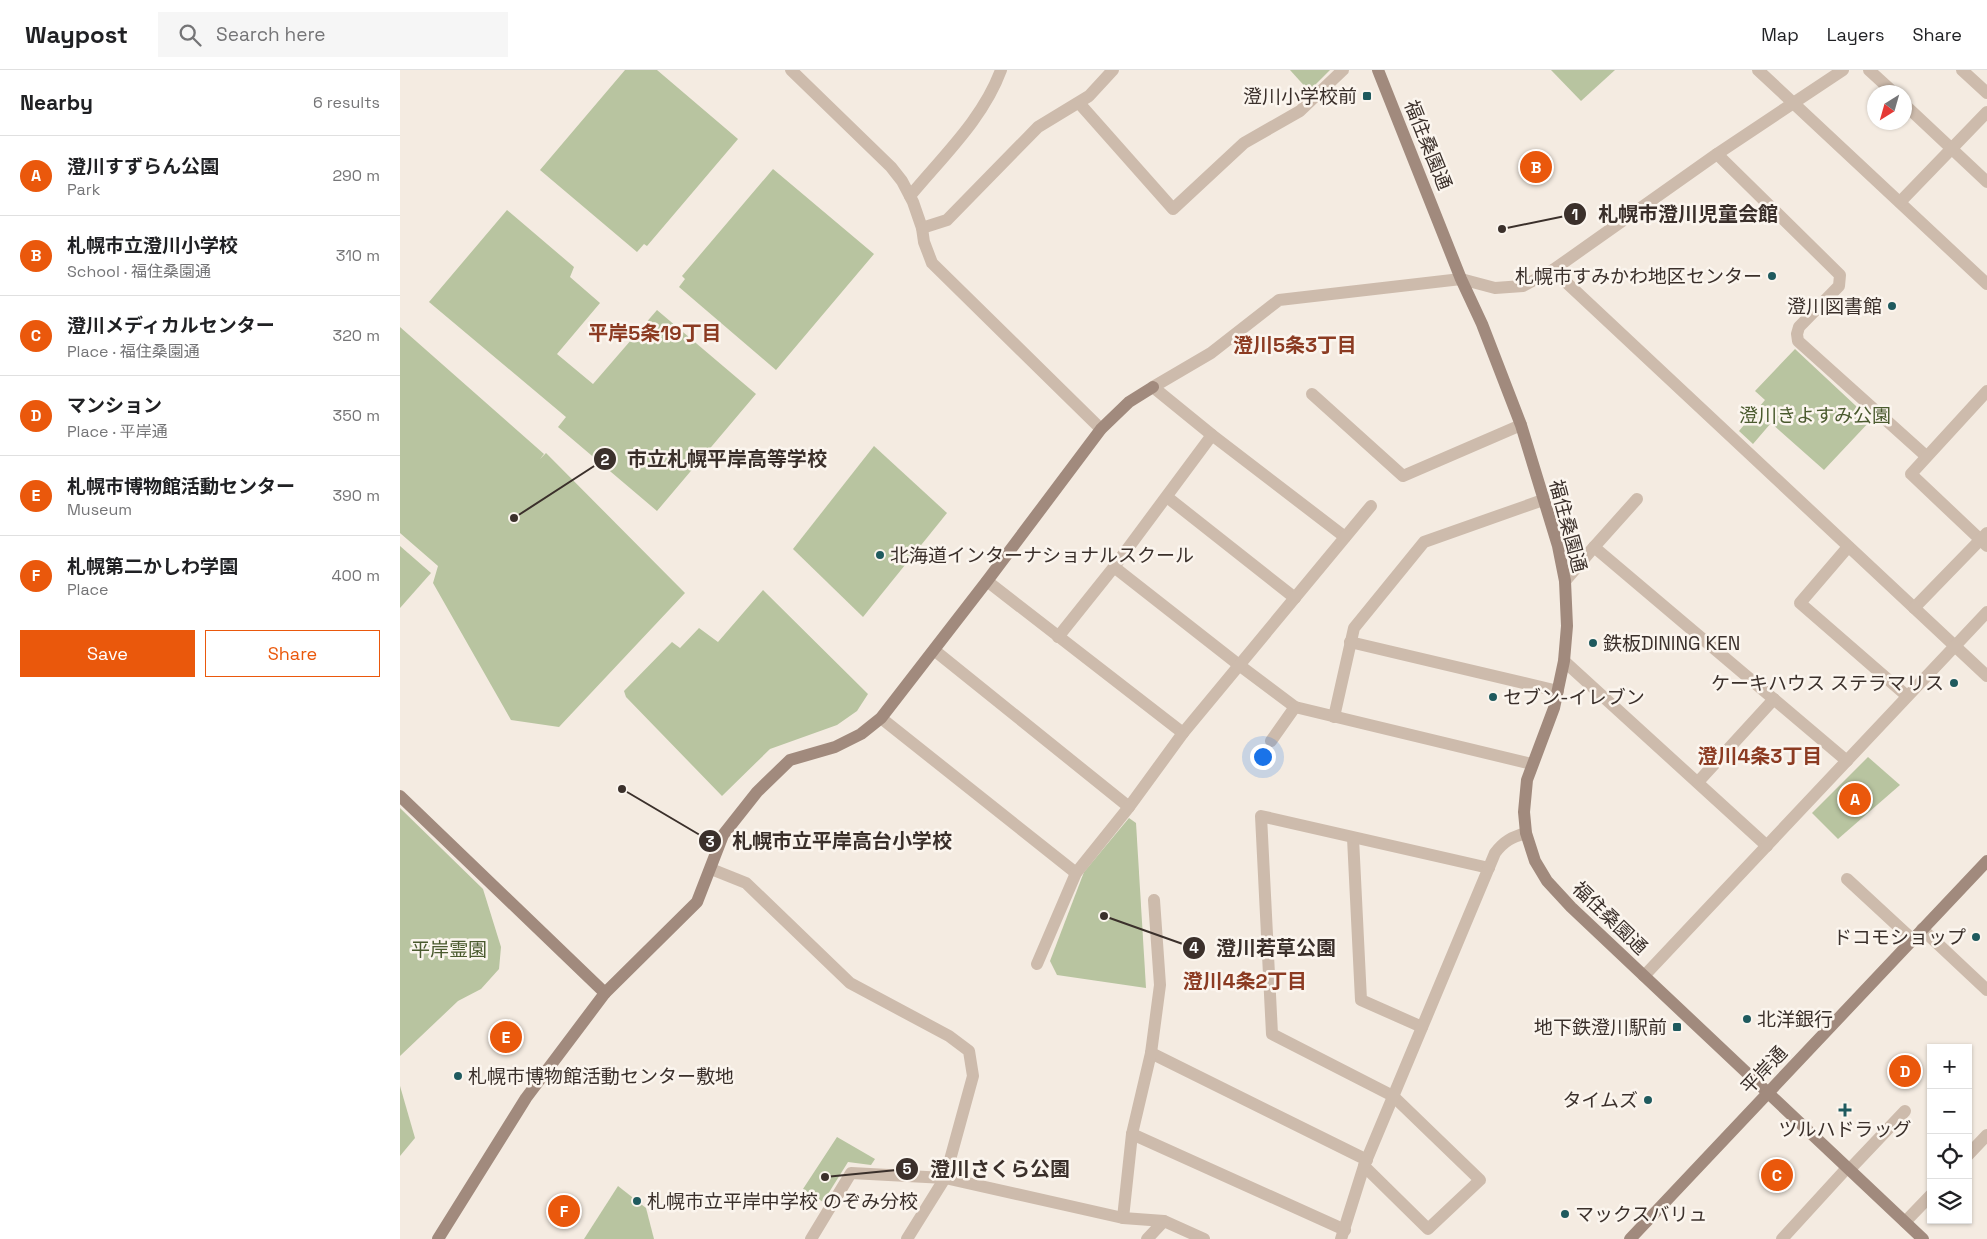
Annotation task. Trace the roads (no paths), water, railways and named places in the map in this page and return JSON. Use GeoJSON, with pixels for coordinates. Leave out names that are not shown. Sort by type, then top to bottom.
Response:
{"type":"FeatureCollection","features":[{"type":"Feature","properties":{"kind":"street"},"geometry":{"type":"LineString","coordinates":[[791,70],[891,166],[902,181],[922,228],[924,242],[932,263],[1101,429]]}},
{"type":"Feature","properties":{"kind":"street"},"geometry":{"type":"LineString","coordinates":[[910,196],[980,113],[993,91],[1002,70]]}},
{"type":"Feature","properties":{"kind":"street"},"geometry":{"type":"LineString","coordinates":[[922,228],[947,220],[1038,127],[1090,96],[1112,70]]}},
{"type":"Feature","properties":{"kind":"street"},"geometry":{"type":"LineString","coordinates":[[1079,102],[1173,209],[1244,143],[1300,111],[1343,70]]}},
{"type":"Feature","properties":{"kind":"street","name":"福住桑園通"},"geometry":{"type":"LineString","coordinates":[[1378,70],[1461,279],[1482,324],[1521,425],[1558,546],[1564,581],[1567,626],[1564,661],[1558,691],[1547,728],[1532,764],[1524,798],[1526,833],[1535,861],[1557,893],[1923,1239]]}},
{"type":"Feature","properties":{"kind":"street"},"geometry":{"type":"LineString","coordinates":[[1758,70],[1987,284]]}},
{"type":"Feature","properties":{"kind":"street"},"geometry":{"type":"LineString","coordinates":[[438,1239],[526,1098],[605,993],[697,902],[723,835],[757,792],[790,760],[835,747],[861,734],[881,718],[1101,429],[1130,402],[1153,386],[1211,353],[1279,300],[1461,279],[1495,288],[1523,286],[1553,270],[1717,154],[1843,70]]}},
{"type":"Feature","properties":{"kind":"street"},"geometry":{"type":"LineString","coordinates":[[1869,70],[1885,85]]}},
{"type":"Feature","properties":{"kind":"street"},"geometry":{"type":"LineString","coordinates":[[1962,70],[1987,93]]}},
{"type":"Feature","properties":{"kind":"street"},"geometry":{"type":"LineString","coordinates":[[1912,112],[1987,182]]}},
{"type":"Feature","properties":{"kind":"street"},"geometry":{"type":"LineString","coordinates":[[1900,202],[1987,112]]}},
{"type":"Feature","properties":{"kind":"street"},"geometry":{"type":"LineString","coordinates":[[1717,154],[1840,275],[1839,286],[1799,327],[1798,341],[1926,456]]}},
{"type":"Feature","properties":{"kind":"street"},"geometry":{"type":"LineString","coordinates":[[1553,270],[1987,676]]}},
{"type":"Feature","properties":{"kind":"street"},"geometry":{"type":"LineString","coordinates":[[1153,386],[1212,435],[1345,537]]}},
{"type":"Feature","properties":{"kind":"street"},"geometry":{"type":"LineString","coordinates":[[1914,608],[1985,540],[1911,474],[1987,391]]}},
{"type":"Feature","properties":{"kind":"street"},"geometry":{"type":"LineString","coordinates":[[1312,394],[1403,476],[1521,425]]}},
{"type":"Feature","properties":{"kind":"street"},"geometry":{"type":"LineString","coordinates":[[1058,637],[1167,497],[1212,435]]}},
{"type":"Feature","properties":{"kind":"street"},"geometry":{"type":"LineString","coordinates":[[1167,497],[1295,598]]}},
{"type":"Feature","properties":{"kind":"street"},"geometry":{"type":"LineString","coordinates":[[1334,717],[1354,628],[1424,542],[1543,500]]}},
{"type":"Feature","properties":{"kind":"street"},"geometry":{"type":"LineString","coordinates":[[1564,581],[1638,500]]}},
{"type":"Feature","properties":{"kind":"street"},"geometry":{"type":"LineString","coordinates":[[1037,964],[1076,873],[1130,807],[1183,733],[1371,506]]}},
{"type":"Feature","properties":{"kind":"street"},"geometry":{"type":"LineString","coordinates":[[1594,547],[1848,761]]}},
{"type":"Feature","properties":{"kind":"street"},"geometry":{"type":"LineString","coordinates":[[1848,547],[1800,603],[1907,696]]}},
{"type":"Feature","properties":{"kind":"street"},"geometry":{"type":"LineString","coordinates":[[1114,566],[1295,707],[1532,764]]}},
{"type":"Feature","properties":{"kind":"street"},"geometry":{"type":"LineString","coordinates":[[987,581],[1183,733]]}},
{"type":"Feature","properties":{"kind":"street"},"geometry":{"type":"LineString","coordinates":[[1644,976],[1987,612]]}},
{"type":"Feature","properties":{"kind":"street"},"geometry":{"type":"LineString","coordinates":[[1350,642],[1558,691]]}},
{"type":"Feature","properties":{"kind":"street"},"geometry":{"type":"LineString","coordinates":[[934,650],[1130,807]]}},
{"type":"Feature","properties":{"kind":"street"},"geometry":{"type":"LineString","coordinates":[[1564,661],[1767,846]]}},
{"type":"Feature","properties":{"kind":"street"},"geometry":{"type":"LineString","coordinates":[[1698,782],[1774,699]]}},
{"type":"Feature","properties":{"kind":"street"},"geometry":{"type":"LineString","coordinates":[[1271,741],[1295,707]]}},
{"type":"Feature","properties":{"kind":"street"},"geometry":{"type":"LineString","coordinates":[[881,718],[1076,873]]}},
{"type":"Feature","properties":{"kind":"street"},"geometry":{"type":"LineString","coordinates":[[400,796],[605,993]]}},
{"type":"Feature","properties":{"kind":"street"},"geometry":{"type":"LineString","coordinates":[[1151,1053],[1365,1163],[1428,1229],[1480,1180],[1393,1096],[1272,1034],[1261,816],[1489,868]]}},
{"type":"Feature","properties":{"kind":"street"},"geometry":{"type":"LineString","coordinates":[[1132,1134],[1343,1235],[1365,1163],[1495,853],[1502,844],[1512,837],[1526,833]]}},
{"type":"Feature","properties":{"kind":"street"},"geometry":{"type":"LineString","coordinates":[[1353,838],[1361,1000],[1422,1026]]}},
{"type":"Feature","properties":{"kind":"street","name":"平岸通"},"geometry":{"type":"LineString","coordinates":[[1630,1239],[1987,861]]}},
{"type":"Feature","properties":{"kind":"street"},"geometry":{"type":"LineString","coordinates":[[711,870],[746,883],[850,983],[949,1036],[968,1051],[973,1076],[945,1178],[908,1239]]}},
{"type":"Feature","properties":{"kind":"street"},"geometry":{"type":"LineString","coordinates":[[1847,879],[1912,940]]}},
{"type":"Feature","properties":{"kind":"street"},"geometry":{"type":"LineString","coordinates":[[1122,1218],[1132,1134],[1151,1053],[1160,985],[1154,900]]}},
{"type":"Feature","properties":{"kind":"street"},"geometry":{"type":"LineString","coordinates":[[1922,929],[1987,990]]}},
{"type":"Feature","properties":{"kind":"street"},"geometry":{"type":"LineString","coordinates":[[1782,1239],[1905,1111]]}},
{"type":"Feature","properties":{"kind":"street"},"geometry":{"type":"LineString","coordinates":[[1972,1151],[1987,1135]]}},
{"type":"Feature","properties":{"kind":"street"},"geometry":{"type":"LineString","coordinates":[[811,1239],[851,1173],[945,1178],[1122,1218],[1164,1221],[1204,1239]]}},
{"type":"Feature","properties":{"kind":"street"},"geometry":{"type":"LineString","coordinates":[[1905,1222],[1927,1199]]}},
{"type":"Feature","properties":{"kind":"street"},"geometry":{"type":"LineString","coordinates":[[1147,1239],[1164,1221]]}},
{"type":"Feature","properties":{"kind":"place","name":"澄川小学校前"},"geometry":{"type":"Point","coordinates":[1367,96]}},
{"type":"Feature","properties":{"kind":"place","name":"札幌市立澄川小学校"},"geometry":{"type":"Point","coordinates":[1536,167]}},
{"type":"Feature","properties":{"kind":"place","name":"札幌市澄川児童会館"},"geometry":{"type":"Point","coordinates":[1502,229]}},
{"type":"Feature","properties":{"kind":"place","name":"札幌市すみかわ地区センター"},"geometry":{"type":"Point","coordinates":[1772,276]}},
{"type":"Feature","properties":{"kind":"place","name":"澄川図書館"},"geometry":{"type":"Point","coordinates":[1892,306]}},
{"type":"Feature","properties":{"kind":"place","name":"市立札幌平岸高等学校"},"geometry":{"type":"Point","coordinates":[514,518]}},
{"type":"Feature","properties":{"kind":"place","name":"北海道インターナショナルスクール"},"geometry":{"type":"Point","coordinates":[880,555]}},
{"type":"Feature","properties":{"kind":"place","name":"鉄板DINING KEN"},"geometry":{"type":"Point","coordinates":[1593,643]}},
{"type":"Feature","properties":{"kind":"place","name":"ケーキハウス ステラマリス"},"geometry":{"type":"Point","coordinates":[1954,683]}},
{"type":"Feature","properties":{"kind":"place","name":"セブン-イレブン"},"geometry":{"type":"Point","coordinates":[1493,697]}},
{"type":"Feature","properties":{"kind":"place","name":"札幌市立平岸高台小学校"},"geometry":{"type":"Point","coordinates":[622,789]}},
{"type":"Feature","properties":{"kind":"place","name":"澄川すずらん公園"},"geometry":{"type":"Point","coordinates":[1855,799]}},
{"type":"Feature","properties":{"kind":"place","name":"澄川若草公園"},"geometry":{"type":"Point","coordinates":[1104,916]}},
{"type":"Feature","properties":{"kind":"place","name":"ドコモショップ"},"geometry":{"type":"Point","coordinates":[1976,937]}},
{"type":"Feature","properties":{"kind":"place","name":"北洋銀行"},"geometry":{"type":"Point","coordinates":[1747,1019]}},
{"type":"Feature","properties":{"kind":"place","name":"地下鉄澄川駅前"},"geometry":{"type":"Point","coordinates":[1677,1027]}},
{"type":"Feature","properties":{"kind":"place","name":"札幌市博物館活動センター"},"geometry":{"type":"Point","coordinates":[506,1037]}},
{"type":"Feature","properties":{"kind":"place","name":"マンション"},"geometry":{"type":"Point","coordinates":[1905,1071]}},
{"type":"Feature","properties":{"kind":"place","name":"札幌市博物館活動センター敷地"},"geometry":{"type":"Point","coordinates":[458,1076]}},
{"type":"Feature","properties":{"kind":"place","name":"タイムズ"},"geometry":{"type":"Point","coordinates":[1648,1100]}},
{"type":"Feature","properties":{"kind":"place","name":"ツルハドラッグ"},"geometry":{"type":"Point","coordinates":[1845,1110]}},
{"type":"Feature","properties":{"kind":"place","name":"澄川メディカルセンター"},"geometry":{"type":"Point","coordinates":[1777,1175]}},
{"type":"Feature","properties":{"kind":"place","name":"澄川さくら公園"},"geometry":{"type":"Point","coordinates":[825,1177]}},
{"type":"Feature","properties":{"kind":"place","name":"札幌市立平岸中学校 のぞみ分校"},"geometry":{"type":"Point","coordinates":[637,1201]}},
{"type":"Feature","properties":{"kind":"place","name":"札幌第二かしわ学園"},"geometry":{"type":"Point","coordinates":[564,1211]}},
{"type":"Feature","properties":{"kind":"place","name":"マックスバリュ"},"geometry":{"type":"Point","coordinates":[1565,1214]}},
{"type":"Feature","properties":{"kind":"district","name":"平岸5条19丁目"},"geometry":{"type":"Point","coordinates":[655,333]}},
{"type":"Feature","properties":{"kind":"district","name":"澄川5条3丁目"},"geometry":{"type":"Point","coordinates":[1295,345]}},
{"type":"Feature","properties":{"kind":"district","name":"澄川4条3丁目"},"geometry":{"type":"Point","coordinates":[1760,756]}},
{"type":"Feature","properties":{"kind":"district","name":"澄川4条2丁目"},"geometry":{"type":"Point","coordinates":[1245,981]}},
{"type":"Feature","properties":{"kind":"park label","name":"澄川きよすみ公園"},"geometry":{"type":"Point","coordinates":[1815,415]}},
{"type":"Feature","properties":{"kind":"park label","name":"平岸霊園"},"geometry":{"type":"Point","coordinates":[449,949]}}]}
